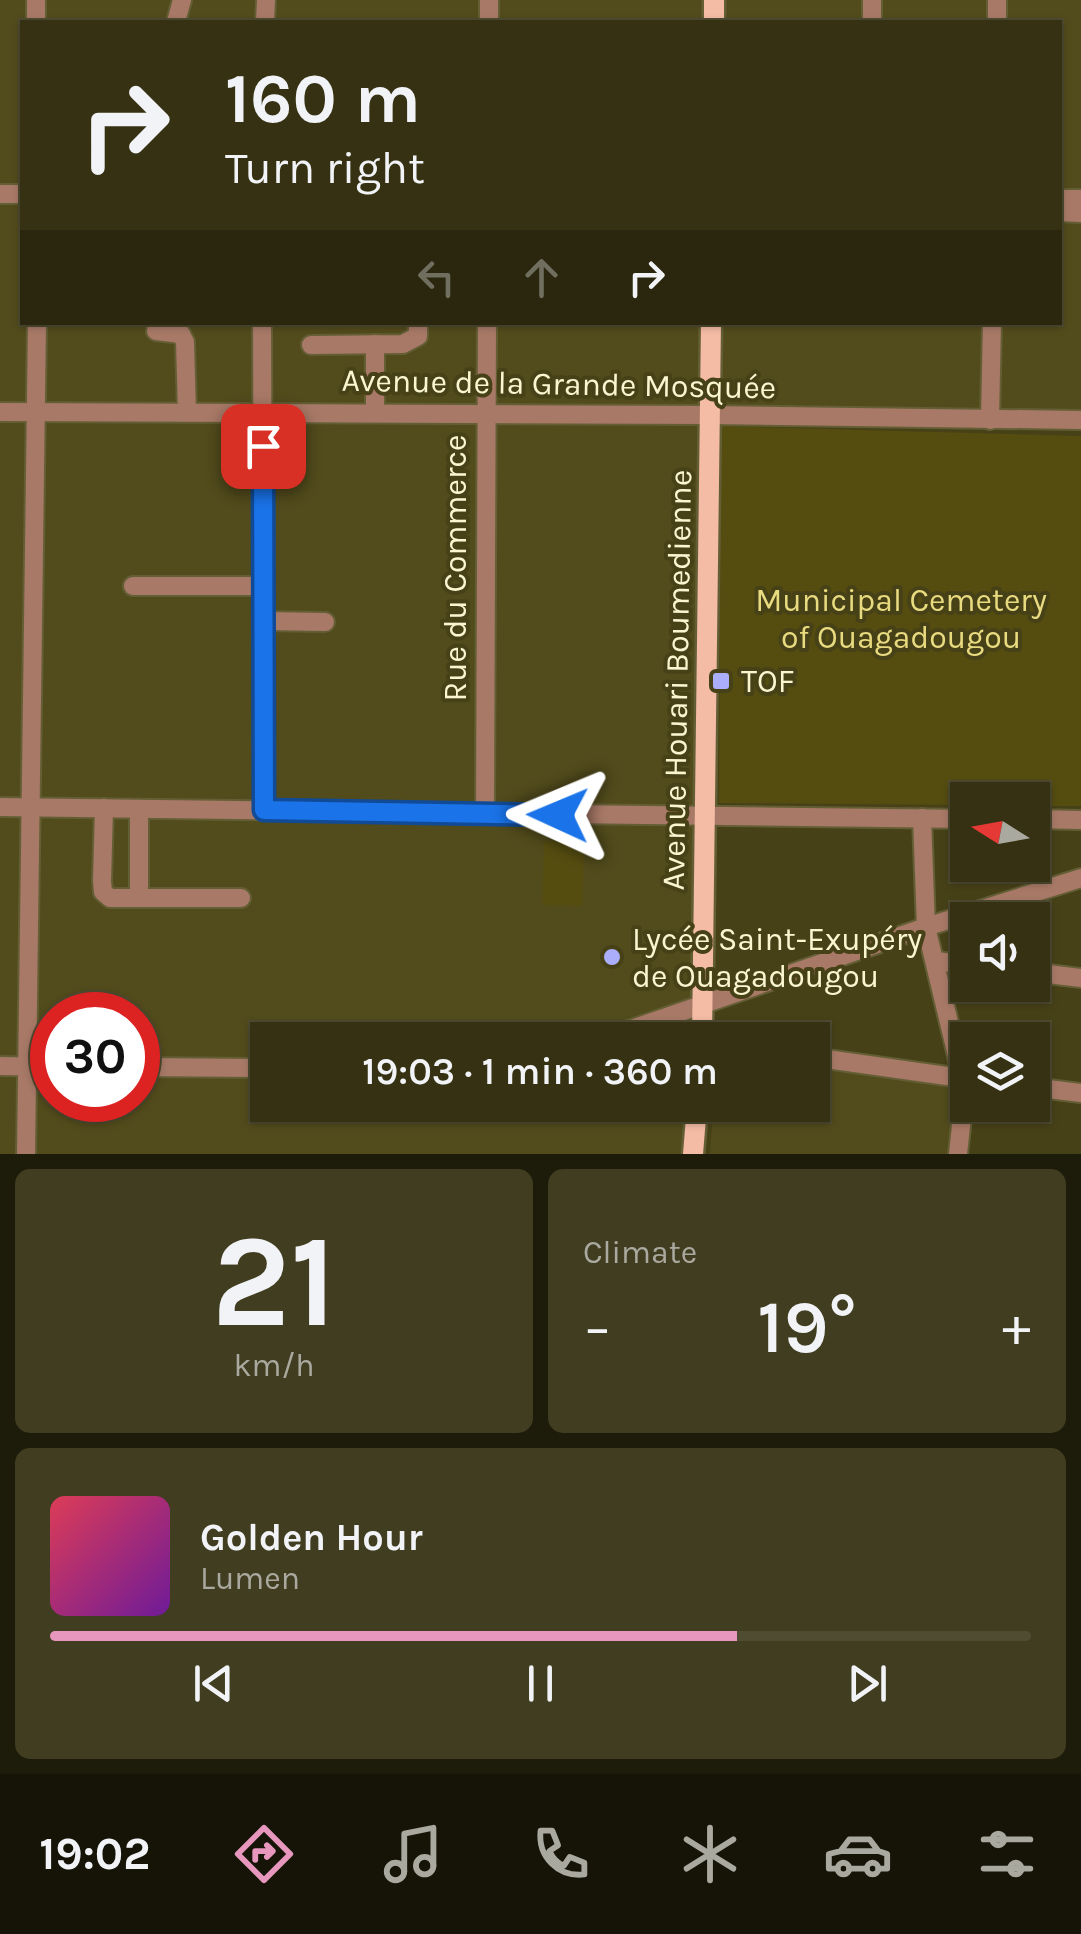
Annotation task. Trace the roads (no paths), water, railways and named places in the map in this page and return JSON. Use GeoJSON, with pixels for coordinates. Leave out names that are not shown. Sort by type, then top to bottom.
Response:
{"type":"FeatureCollection","features":[{"type":"Feature","properties":{"kind":"main road","name":"Avenue Houari Boumedienne"},"geometry":{"type":"LineString","coordinates":[[705,1022],[711,325]]}},
{"type":"Feature","properties":{"kind":"main road"},"geometry":{"type":"LineString","coordinates":[[693,1154],[696,1122]]}},
{"type":"Feature","properties":{"kind":"street"},"geometry":{"type":"LineString","coordinates":[[26,1154],[37,325]]}},
{"type":"Feature","properties":{"kind":"street"},"geometry":{"type":"LineString","coordinates":[[262,325],[264,810]]}},
{"type":"Feature","properties":{"kind":"street"},"geometry":{"type":"LineString","coordinates":[[310,345],[413,341],[418,336],[418,325]]}},
{"type":"Feature","properties":{"kind":"street","name":"Rue du Commerce"},"geometry":{"type":"LineString","coordinates":[[484,813],[487,325]]}},
{"type":"Feature","properties":{"kind":"street"},"geometry":{"type":"LineString","coordinates":[[990,420],[992,325]]}},
{"type":"Feature","properties":{"kind":"street"},"geometry":{"type":"LineString","coordinates":[[156,332],[181,334],[185,342],[187,412]]}},
{"type":"Feature","properties":{"kind":"street"},"geometry":{"type":"LineString","coordinates":[[375,344],[375,412]]}},
{"type":"Feature","properties":{"kind":"street","name":"Avenue de la Grande Mosquée"},"geometry":{"type":"LineString","coordinates":[[0,412],[710,414],[1081,420]]}},
{"type":"Feature","properties":{"kind":"street"},"geometry":{"type":"LineString","coordinates":[[134,586],[264,586]]}},
{"type":"Feature","properties":{"kind":"street"},"geometry":{"type":"LineString","coordinates":[[264,621],[325,622]]}},
{"type":"Feature","properties":{"kind":"street"},"geometry":{"type":"LineString","coordinates":[[0,808],[950,819]]}},
{"type":"Feature","properties":{"kind":"street"},"geometry":{"type":"LineString","coordinates":[[104,808],[104,892],[110,898],[241,898]]}},
{"type":"Feature","properties":{"kind":"street"},"geometry":{"type":"LineString","coordinates":[[138,809],[139,898]]}},
{"type":"Feature","properties":{"kind":"street"},"geometry":{"type":"LineString","coordinates":[[922,818],[926,927],[951,1022]]}},
{"type":"Feature","properties":{"kind":"street"},"geometry":{"type":"LineString","coordinates":[[1050,820],[1081,820]]}},
{"type":"Feature","properties":{"kind":"street"},"geometry":{"type":"LineString","coordinates":[[652,1022],[1081,878]]}},
{"type":"Feature","properties":{"kind":"street"},"geometry":{"type":"LineString","coordinates":[[936,961],[950,963]]}},
{"type":"Feature","properties":{"kind":"street"},"geometry":{"type":"LineString","coordinates":[[1050,974],[1081,978]]}},
{"type":"Feature","properties":{"kind":"street"},"geometry":{"type":"LineString","coordinates":[[830,1059],[950,1076]]}},
{"type":"Feature","properties":{"kind":"street"},"geometry":{"type":"LineString","coordinates":[[0,1066],[28,1066]]}},
{"type":"Feature","properties":{"kind":"street"},"geometry":{"type":"LineString","coordinates":[[160,1067],[250,1068]]}},
{"type":"Feature","properties":{"kind":"street"},"geometry":{"type":"LineString","coordinates":[[1050,1089],[1081,1093]]}},
{"type":"Feature","properties":{"kind":"street"},"geometry":{"type":"LineString","coordinates":[[958,1154],[962,1122]]}},
{"type":"Feature","properties":{"kind":"place","name":"TOF"},"geometry":{"type":"Point","coordinates":[721,681]}},
{"type":"Feature","properties":{"kind":"place","name":"Lycée Saint-Exupéry de Ouagadougou"},"geometry":{"type":"Point","coordinates":[612,957]}},
{"type":"Feature","properties":{"kind":"park label","name":"Municipal Cemetery of Ouagadougou"},"geometry":{"type":"Point","coordinates":[901,618]}}]}
